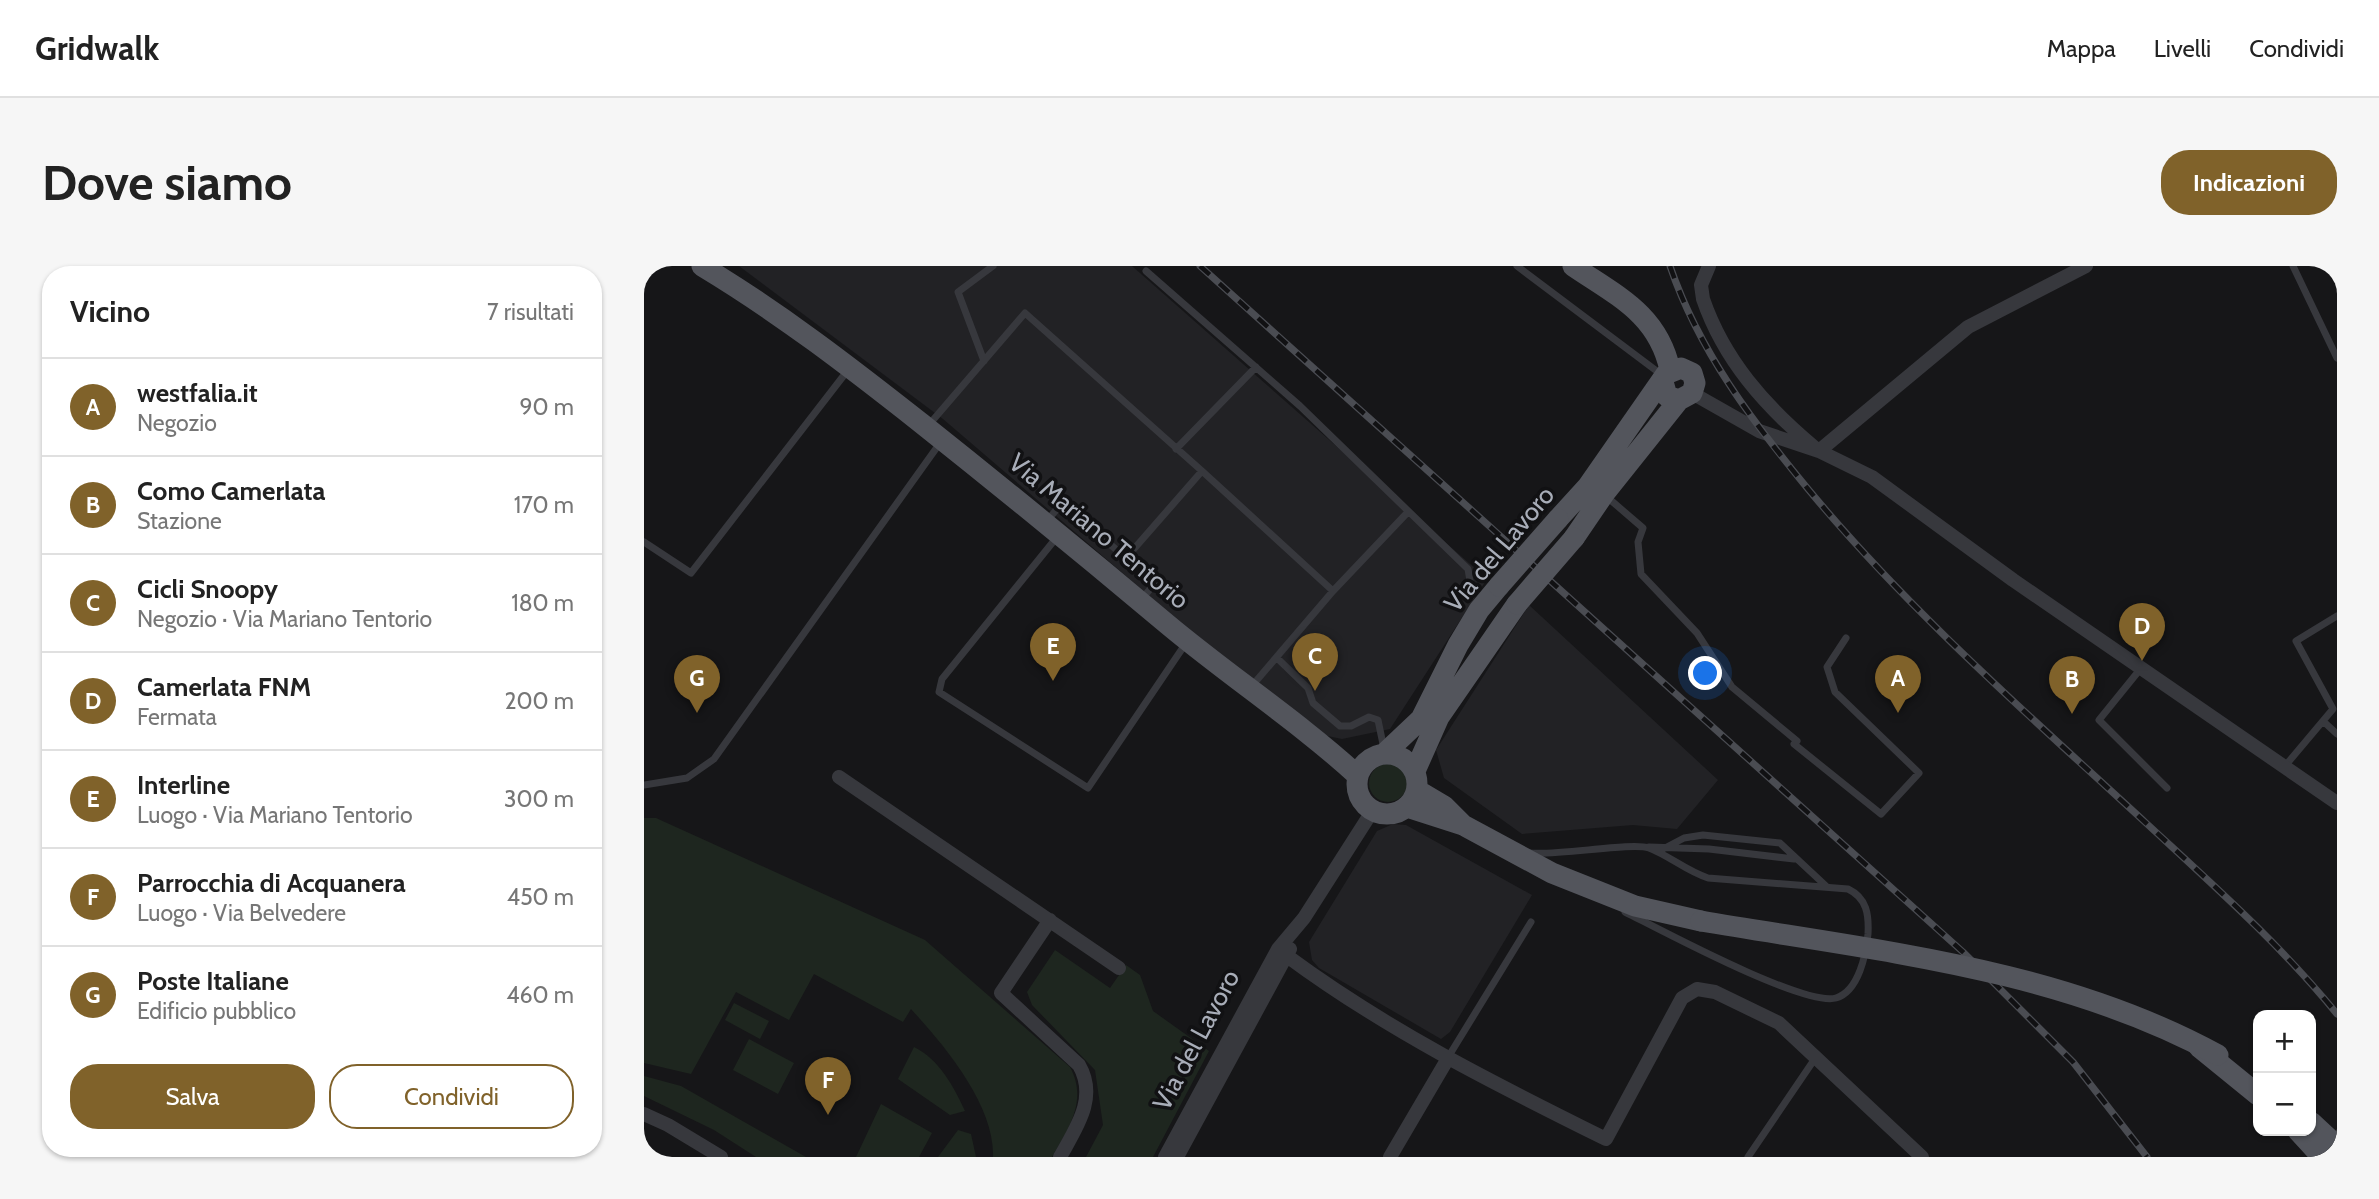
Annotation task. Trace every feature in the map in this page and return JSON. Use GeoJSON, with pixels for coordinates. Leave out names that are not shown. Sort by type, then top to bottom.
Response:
{"type":"FeatureCollection","features":[{"type":"Feature","properties":{"kind":"main road","name":"Via Mariano Tentorio"},"geometry":{"type":"LineString","coordinates":[[702,266],[750,295],[843,361],[1053,528],[1249,691],[1328,748],[1370,763]]}},
{"type":"Feature","properties":{"kind":"main road"},"geometry":{"type":"LineString","coordinates":[[1573,266],[1620,297],[1648,320],[1665,350],[1671,374],[1667,396],[1686,397],[1694,377],[1671,374]]}},
{"type":"Feature","properties":{"kind":"main road","name":"Via del Lavoro"},"geometry":{"type":"LineString","coordinates":[[1370,763],[1420,721],[1465,634],[1499,586],[1588,486],[1671,374]]}},
{"type":"Feature","properties":{"kind":"main road","name":"Via del Lavoro"},"geometry":{"type":"LineString","coordinates":[[1413,789],[1438,717],[1517,604],[1574,538],[1604,494],[1686,397]]}},
{"type":"Feature","properties":{"kind":"main road"},"geometry":{"type":"LineString","coordinates":[[1413,789],[1390,814],[1373,810],[1359,796],[1370,763],[1403,758],[1413,789],[1463,825],[1552,873],[1635,906],[1701,922],[2010,976],[2105,1004],[2189,1039],[2256,1073]]}},
{"type":"Feature","properties":{"kind":"main road"},"geometry":{"type":"LineString","coordinates":[[2189,1039],[2253,1091]]}},
{"type":"Feature","properties":{"kind":"main road"},"geometry":{"type":"LineString","coordinates":[[2218,1055],[2253,1080]]}},
{"type":"Feature","properties":{"kind":"main road"},"geometry":{"type":"LineString","coordinates":[[2316,1111],[2337,1128]]}},
{"type":"Feature","properties":{"kind":"main road"},"geometry":{"type":"LineString","coordinates":[[2316,1127],[2337,1146]]}},
{"type":"Feature","properties":{"kind":"main road"},"geometry":{"type":"LineString","coordinates":[[2303,1136],[2322,1157]]}},
{"type":"Feature","properties":{"kind":"street"},"geometry":{"type":"LineString","coordinates":[[1709,266],[1702,285],[1703,299],[1744,378],[1779,418],[1819,451]]}},
{"type":"Feature","properties":{"kind":"street"},"geometry":{"type":"LineString","coordinates":[[1819,451],[1968,327],[2085,266]]}},
{"type":"Feature","properties":{"kind":"street"},"geometry":{"type":"LineString","coordinates":[[1686,397],[1759,431],[1819,451],[1872,477],[2014,580],[2337,803]]}},
{"type":"Feature","properties":{"kind":"street"},"geometry":{"type":"LineString","coordinates":[[839,776],[1119,968]]}},
{"type":"Feature","properties":{"kind":"street","name":"Via del Lavoro"},"geometry":{"type":"LineString","coordinates":[[1164,1157],[1278,949],[1304,918],[1373,810]]}},
{"type":"Feature","properties":{"kind":"street","name":"Via del Lavoro"},"geometry":{"type":"LineString","coordinates":[[1177,1157],[1287,956],[1304,918]]}},
{"type":"Feature","properties":{"kind":"street"},"geometry":{"type":"LineString","coordinates":[[1050,920],[1001,993],[1079,1065],[1086,1076],[1086,1105],[1060,1157]]}},
{"type":"Feature","properties":{"kind":"street"},"geometry":{"type":"LineString","coordinates":[[1287,956],[1341,996],[1447,1060],[1606,1139],[1682,998],[1691,991],[1703,989],[1727,996],[1779,1023],[1922,1157]]}},
{"type":"Feature","properties":{"kind":"street"},"geometry":{"type":"LineString","coordinates":[[1390,1157],[1447,1060]]}},
{"type":"Feature","properties":{"kind":"street"},"geometry":{"type":"LineString","coordinates":[[644,1114],[721,1157]]}},
{"type":"Feature","properties":{"kind":"lane"},"geometry":{"type":"LineString","coordinates":[[984,361],[958,292],[993,266]]}},
{"type":"Feature","properties":{"kind":"lane"},"geometry":{"type":"LineString","coordinates":[[1517,266],[1671,374]]}},
{"type":"Feature","properties":{"kind":"lane"},"geometry":{"type":"LineString","coordinates":[[2293,266],[2337,358]]}},
{"type":"Feature","properties":{"kind":"lane"},"geometry":{"type":"LineString","coordinates":[[1146,271],[1300,406],[1407,513],[1468,569],[1472,593]]}},
{"type":"Feature","properties":{"kind":"lane"},"geometry":{"type":"LineString","coordinates":[[644,785],[687,778],[714,759],[984,361],[1025,313],[1333,591]]}},
{"type":"Feature","properties":{"kind":"lane"},"geometry":{"type":"LineString","coordinates":[[644,542],[691,573],[843,361]]}},
{"type":"Feature","properties":{"kind":"lane"},"geometry":{"type":"LineString","coordinates":[[1176,449],[1256,368]]}},
{"type":"Feature","properties":{"kind":"lane"},"geometry":{"type":"LineString","coordinates":[[1187,641],[1088,788],[939,692],[942,679],[1053,528],[1062,503],[1126,558],[1202,471]]}},
{"type":"Feature","properties":{"kind":"lane"},"geometry":{"type":"LineString","coordinates":[[1604,494],[1643,528],[1638,542],[1641,574],[1697,633],[1732,687],[1797,741],[1794,744],[1881,814],[1919,774],[1835,692],[1826,667],[1846,638]]}},
{"type":"Feature","properties":{"kind":"lane"},"geometry":{"type":"LineString","coordinates":[[1249,691],[1333,591],[1407,513]]}},
{"type":"Feature","properties":{"kind":"lane"},"geometry":{"type":"LineString","coordinates":[[1140,601],[1156,582],[1142,571]]}},
{"type":"Feature","properties":{"kind":"lane"},"geometry":{"type":"LineString","coordinates":[[2285,766],[2333,709],[2296,641],[2337,616]]}},
{"type":"Feature","properties":{"kind":"lane"},"geometry":{"type":"LineString","coordinates":[[1276,658],[1308,688],[1313,703],[1340,726],[1351,726],[1369,718],[1378,720],[1370,763]]}},
{"type":"Feature","properties":{"kind":"lane"},"geometry":{"type":"LineString","coordinates":[[2142,667],[2099,720],[2166,788]]}},
{"type":"Feature","properties":{"kind":"lane"},"geometry":{"type":"LineString","coordinates":[[2324,722],[2337,734]]}},
{"type":"Feature","properties":{"kind":"lane"},"geometry":{"type":"LineString","coordinates":[[1665,848],[1684,838],[1703,835],[1780,843],[1794,859],[1827,886]]}},
{"type":"Feature","properties":{"kind":"lane"},"geometry":{"type":"LineString","coordinates":[[1505,847],[1539,854],[1648,847],[1718,850],[1794,859]]}},
{"type":"Feature","properties":{"kind":"lane"},"geometry":{"type":"LineString","coordinates":[[1590,886],[1606,902],[1737,969],[1818,998],[1833,999],[1846,991],[1855,980],[1866,952],[1869,921],[1863,901],[1856,893],[1827,886],[1708,878],[1691,873],[1648,847]]}},
{"type":"Feature","properties":{"kind":"lane"},"geometry":{"type":"LineString","coordinates":[[1447,1060],[1531,922]]}},
{"type":"Feature","properties":{"kind":"lane"},"geometry":{"type":"LineString","coordinates":[[1748,1157],[1816,1056]]}},
{"type":"Feature","properties":{"kind":"shaded area"},"geometry":{"type":"Polygon","coordinates":[[[739,266],[1132,266],[1487,579],[1390,729],[1342,739],[1318,734],[1253,685],[943,419],[739,266]]]}},
{"type":"Feature","properties":{"kind":"shaded area"},"geometry":{"type":"Polygon","coordinates":[[[1529,605],[1718,780],[1677,829],[1633,825],[1522,834],[1444,778],[1436,750],[1529,605]]]}},
{"type":"Feature","properties":{"kind":"shaded area"},"geometry":{"type":"Polygon","coordinates":[[[1388,764],[1401,770],[1407,783],[1401,796],[1388,802],[1375,796],[1369,783],[1375,770],[1388,764]]]}},
{"type":"Feature","properties":{"kind":"shaded area"},"geometry":{"type":"Polygon","coordinates":[[[644,818],[656,818],[925,940],[1070,1067],[1075,1079],[1077,1102],[1070,1124],[1052,1157],[993,1157],[986,1117],[977,1097],[952,1058],[911,1009],[903,1022],[814,974],[789,1020],[736,992],[691,1074],[644,1063],[644,818]]]}},
{"type":"Feature","properties":{"kind":"shaded area"},"geometry":{"type":"Polygon","coordinates":[[[1393,824],[1406,825],[1532,895],[1450,1032],[1441,1039],[1319,968],[1312,960],[1309,942],[1377,831],[1393,824]]]}},
{"type":"Feature","properties":{"kind":"shaded area"},"geometry":{"type":"Polygon","coordinates":[[[1055,950],[1110,988],[1126,965],[1140,975],[1153,1011],[1209,1051],[1153,1157],[1086,1157],[1103,1125],[1095,1070],[1032,1005],[1027,992],[1055,950]]]}},
{"type":"Feature","properties":{"kind":"shaded area"},"geometry":{"type":"Polygon","coordinates":[[[734,1003],[769,1021],[760,1039],[725,1020],[734,1003]]]}},
{"type":"Feature","properties":{"kind":"shaded area"},"geometry":{"type":"Polygon","coordinates":[[[749,1039],[794,1063],[778,1094],[733,1070],[749,1039]]]}},
{"type":"Feature","properties":{"kind":"shaded area"},"geometry":{"type":"Polygon","coordinates":[[[914,1047],[938,1066],[951,1083],[965,1111],[950,1115],[898,1079],[914,1047]]]}},
{"type":"Feature","properties":{"kind":"shaded area"},"geometry":{"type":"Polygon","coordinates":[[[644,1076],[681,1086],[806,1157],[756,1157],[714,1130],[644,1096],[644,1076]]]}},
{"type":"Feature","properties":{"kind":"shaded area"},"geometry":{"type":"Polygon","coordinates":[[[881,1104],[932,1133],[919,1157],[856,1157],[881,1104]]]}},
{"type":"Feature","properties":{"kind":"shaded area"},"geometry":{"type":"Polygon","coordinates":[[[958,1130],[971,1134],[976,1157],[938,1157],[958,1130]]]}},
{"type":"Feature","properties":{"kind":"railway"},"geometry":{"type":"LineString","coordinates":[[1200,266],[1963,952],[2073,1062],[2147,1157]]}},
{"type":"Feature","properties":{"kind":"railway"},"geometry":{"type":"LineString","coordinates":[[1670,266],[1696,327],[1729,384],[1787,463],[1847,534],[1971,662],[2245,915],[2337,1014]]}},
{"type":"Feature","properties":{"kind":"place","name":"Camerlata FNM"},"geometry":{"type":"Point","coordinates":[2142,661]}},
{"type":"Feature","properties":{"kind":"place","name":"Interline"},"geometry":{"type":"Point","coordinates":[1053,681]}},
{"type":"Feature","properties":{"kind":"place","name":"Cicli Snoopy"},"geometry":{"type":"Point","coordinates":[1315,691]}},
{"type":"Feature","properties":{"kind":"place","name":"Poste Italiane"},"geometry":{"type":"Point","coordinates":[697,713]}},
{"type":"Feature","properties":{"kind":"place","name":"westfalia.it"},"geometry":{"type":"Point","coordinates":[1898,713]}},
{"type":"Feature","properties":{"kind":"place","name":"Como Camerlata"},"geometry":{"type":"Point","coordinates":[2072,714]}},
{"type":"Feature","properties":{"kind":"place","name":"Parrocchia di Acquanera"},"geometry":{"type":"Point","coordinates":[828,1115]}}]}
